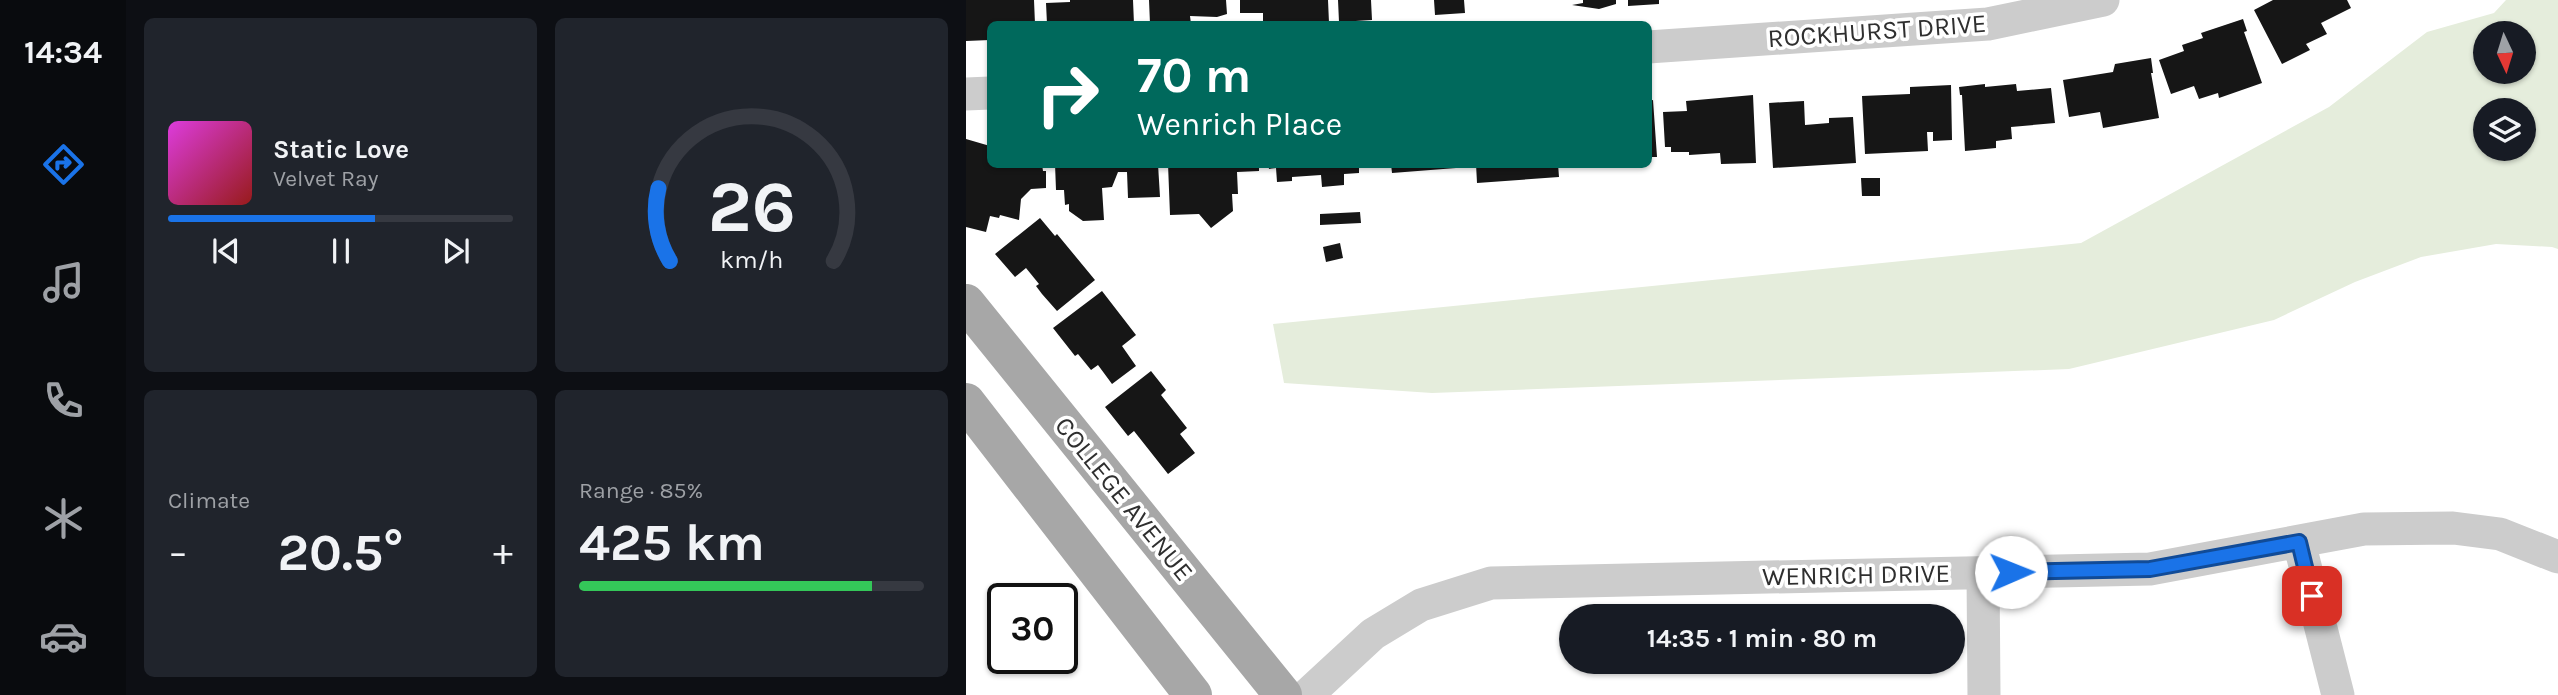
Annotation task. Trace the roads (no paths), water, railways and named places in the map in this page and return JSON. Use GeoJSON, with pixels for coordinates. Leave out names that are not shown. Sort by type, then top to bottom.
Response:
{"type":"FeatureCollection","features":[{"type":"Feature","properties":{"kind":"main road","name":"COLLEGE AVENUE"},"geometry":{"type":"LineString","coordinates":[[966,303],[1283,695]]}},
{"type":"Feature","properties":{"kind":"main road"},"geometry":{"type":"LineString","coordinates":[[966,402],[1193,695]]}},
{"type":"Feature","properties":{"kind":"street","name":"ROCKHURST DRIVE"},"geometry":{"type":"LineString","coordinates":[[1652,47],[1988,24],[2103,0]]}},
{"type":"Feature","properties":{"kind":"street"},"geometry":{"type":"LineString","coordinates":[[966,94],[987,93]]}},
{"type":"Feature","properties":{"kind":"street","name":"WENRICH DRIVE"},"geometry":{"type":"LineString","coordinates":[[1307,695],[1373,634],[1409,612],[1421,605],[1491,583],[2150,569],[2364,528],[2453,528],[2500,534],[2558,557]]}},
{"type":"Feature","properties":{"kind":"street"},"geometry":{"type":"LineString","coordinates":[[2299,542],[2338,695]]}},
{"type":"Feature","properties":{"kind":"street"},"geometry":{"type":"LineString","coordinates":[[1983,572],[1984,695]]}}]}
